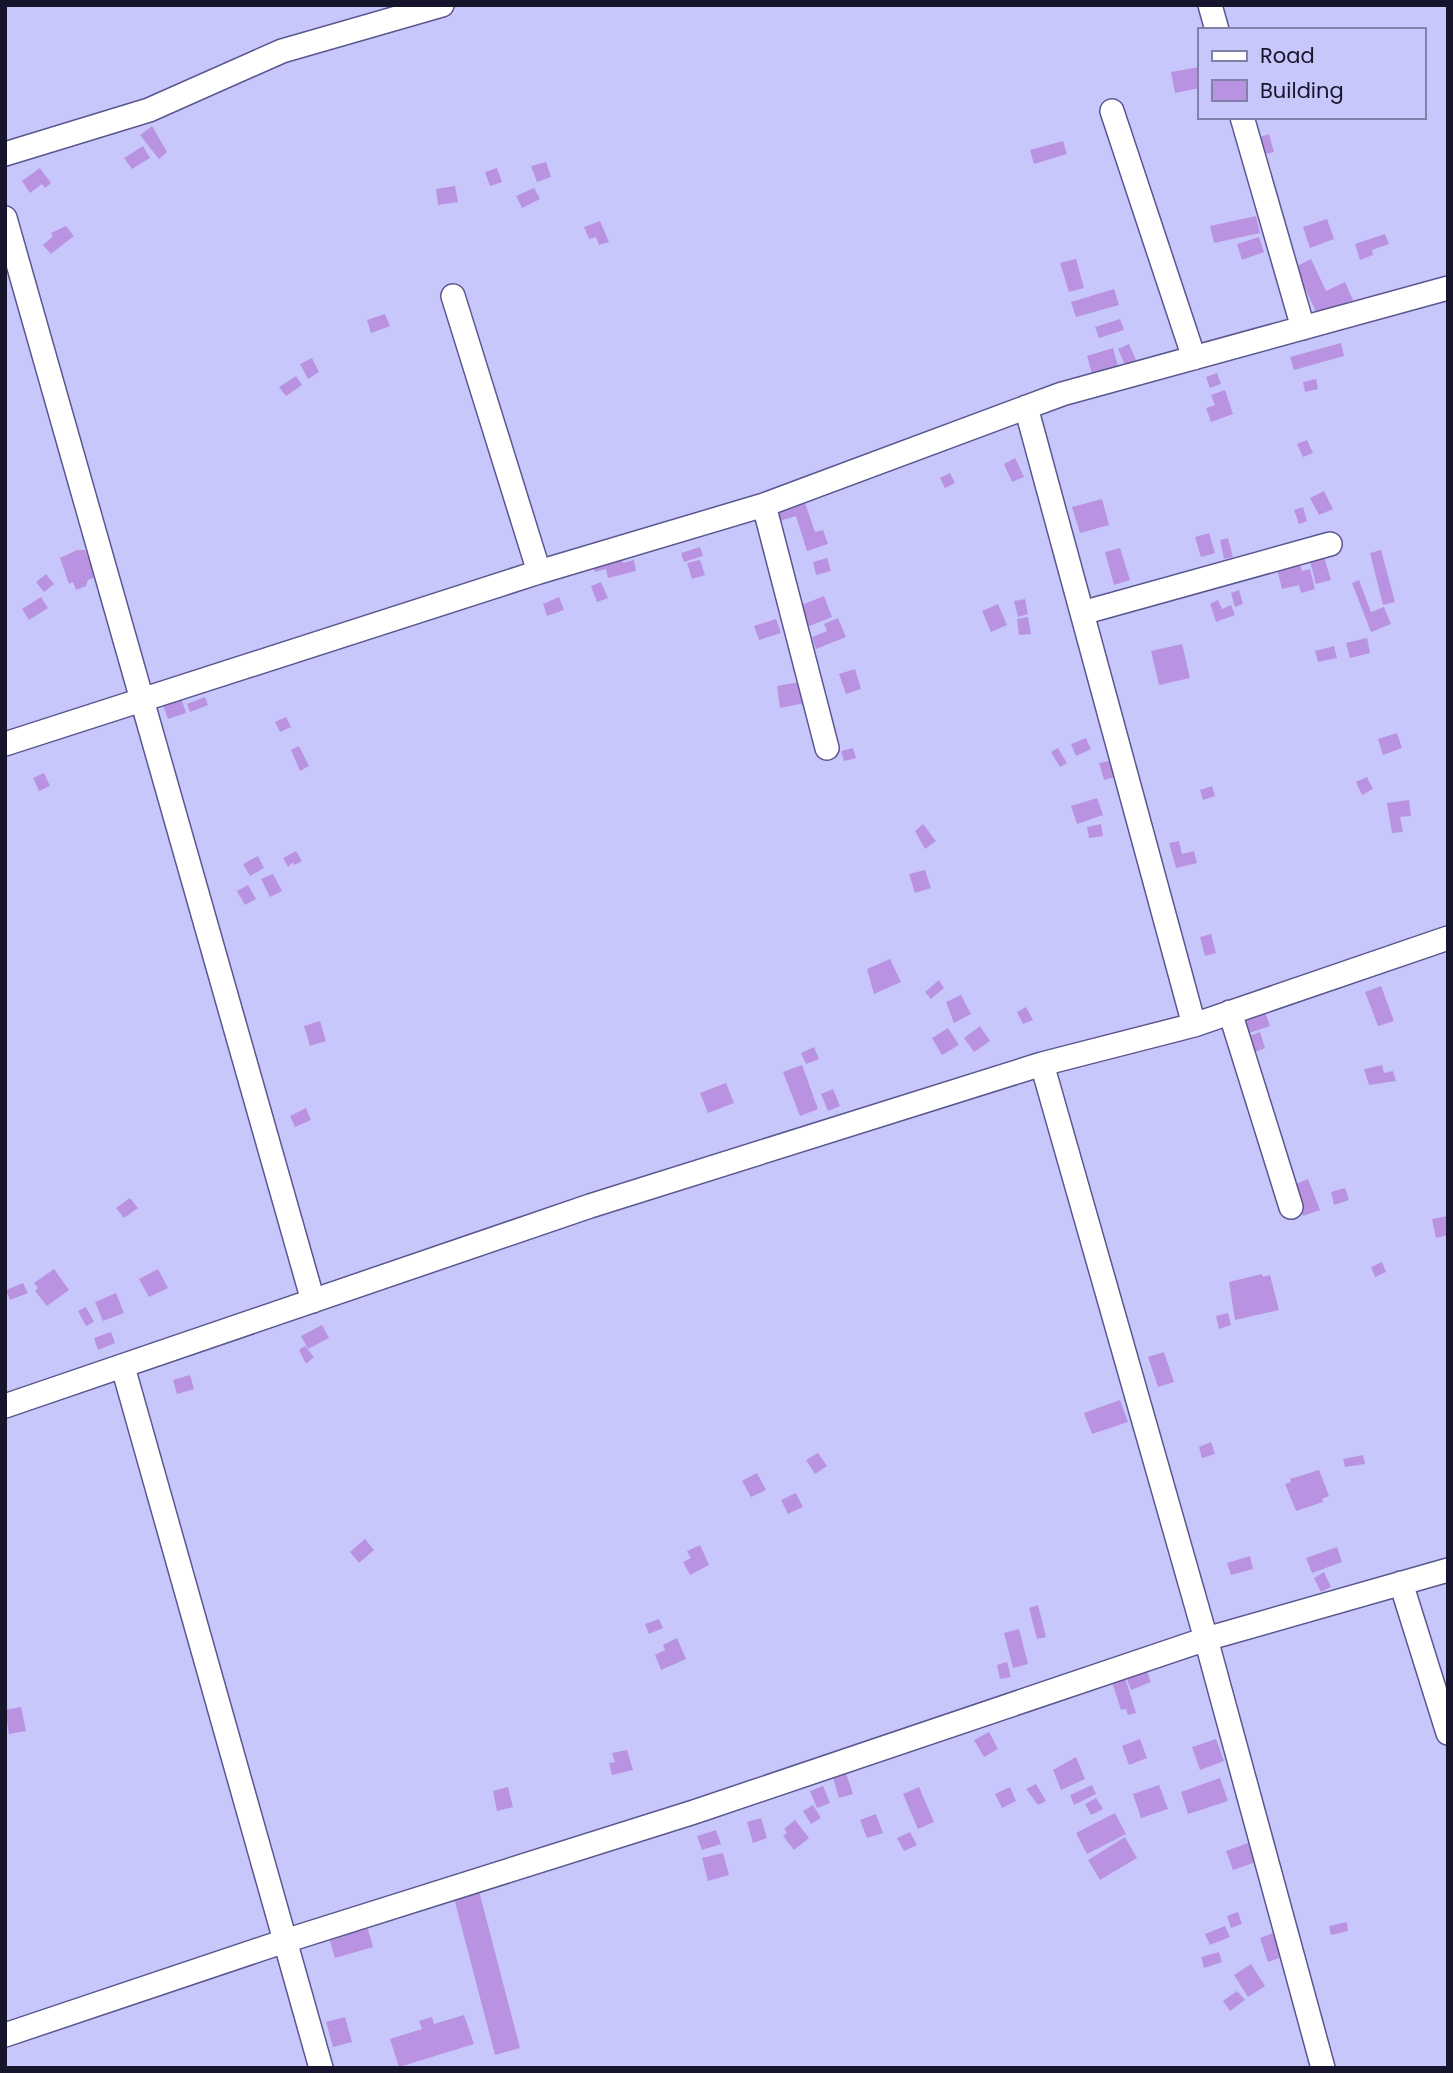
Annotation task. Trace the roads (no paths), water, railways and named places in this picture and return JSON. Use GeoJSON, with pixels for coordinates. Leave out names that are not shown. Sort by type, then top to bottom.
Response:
{"type":"FeatureCollection","features":[{"type":"Feature","properties":{"kind":"street"},"geometry":{"type":"LineString","coordinates":[[5,153],[149,110],[282,51],[442,5]]}},
{"type":"Feature","properties":{"kind":"street"},"geometry":{"type":"LineString","coordinates":[[1210,5],[1216,28]]}},
{"type":"Feature","properties":{"kind":"street"},"geometry":{"type":"LineString","coordinates":[[1112,111],[1194,358]]}},
{"type":"Feature","properties":{"kind":"street"},"geometry":{"type":"LineString","coordinates":[[1243,119],[1303,328]]}},
{"type":"Feature","properties":{"kind":"street"},"geometry":{"type":"LineString","coordinates":[[5,218],[144,697],[313,1301]]}},
{"type":"Feature","properties":{"kind":"street"},"geometry":{"type":"LineString","coordinates":[[5,744],[144,697],[539,572],[764,505],[1026,407],[1448,288]]}},
{"type":"Feature","properties":{"kind":"street"},"geometry":{"type":"LineString","coordinates":[[453,296],[539,572]]}},
{"type":"Feature","properties":{"kind":"street"},"geometry":{"type":"LineString","coordinates":[[1026,407],[1194,1024]]}},
{"type":"Feature","properties":{"kind":"street"},"geometry":{"type":"LineString","coordinates":[[764,505],[827,747]]}},
{"type":"Feature","properties":{"kind":"street"},"geometry":{"type":"LineString","coordinates":[[1082,613],[1329,544]]}},
{"type":"Feature","properties":{"kind":"street"},"geometry":{"type":"LineString","coordinates":[[5,1406],[590,1206],[1042,1064],[1194,1024],[1448,938]]}},
{"type":"Feature","properties":{"kind":"street"},"geometry":{"type":"LineString","coordinates":[[1230,1012],[1291,1207]]}},
{"type":"Feature","properties":{"kind":"street"},"geometry":{"type":"LineString","coordinates":[[1042,1064],[1206,1639],[1323,2068]]}},
{"type":"Feature","properties":{"kind":"street"},"geometry":{"type":"LineString","coordinates":[[123,1367],[321,2068]]}},
{"type":"Feature","properties":{"kind":"street"},"geometry":{"type":"LineString","coordinates":[[5,2035],[285,1941],[694,1812],[1206,1639],[1448,1570]]}},
{"type":"Feature","properties":{"kind":"street"},"geometry":{"type":"LineString","coordinates":[[1401,1583],[1448,1733]]}}]}
